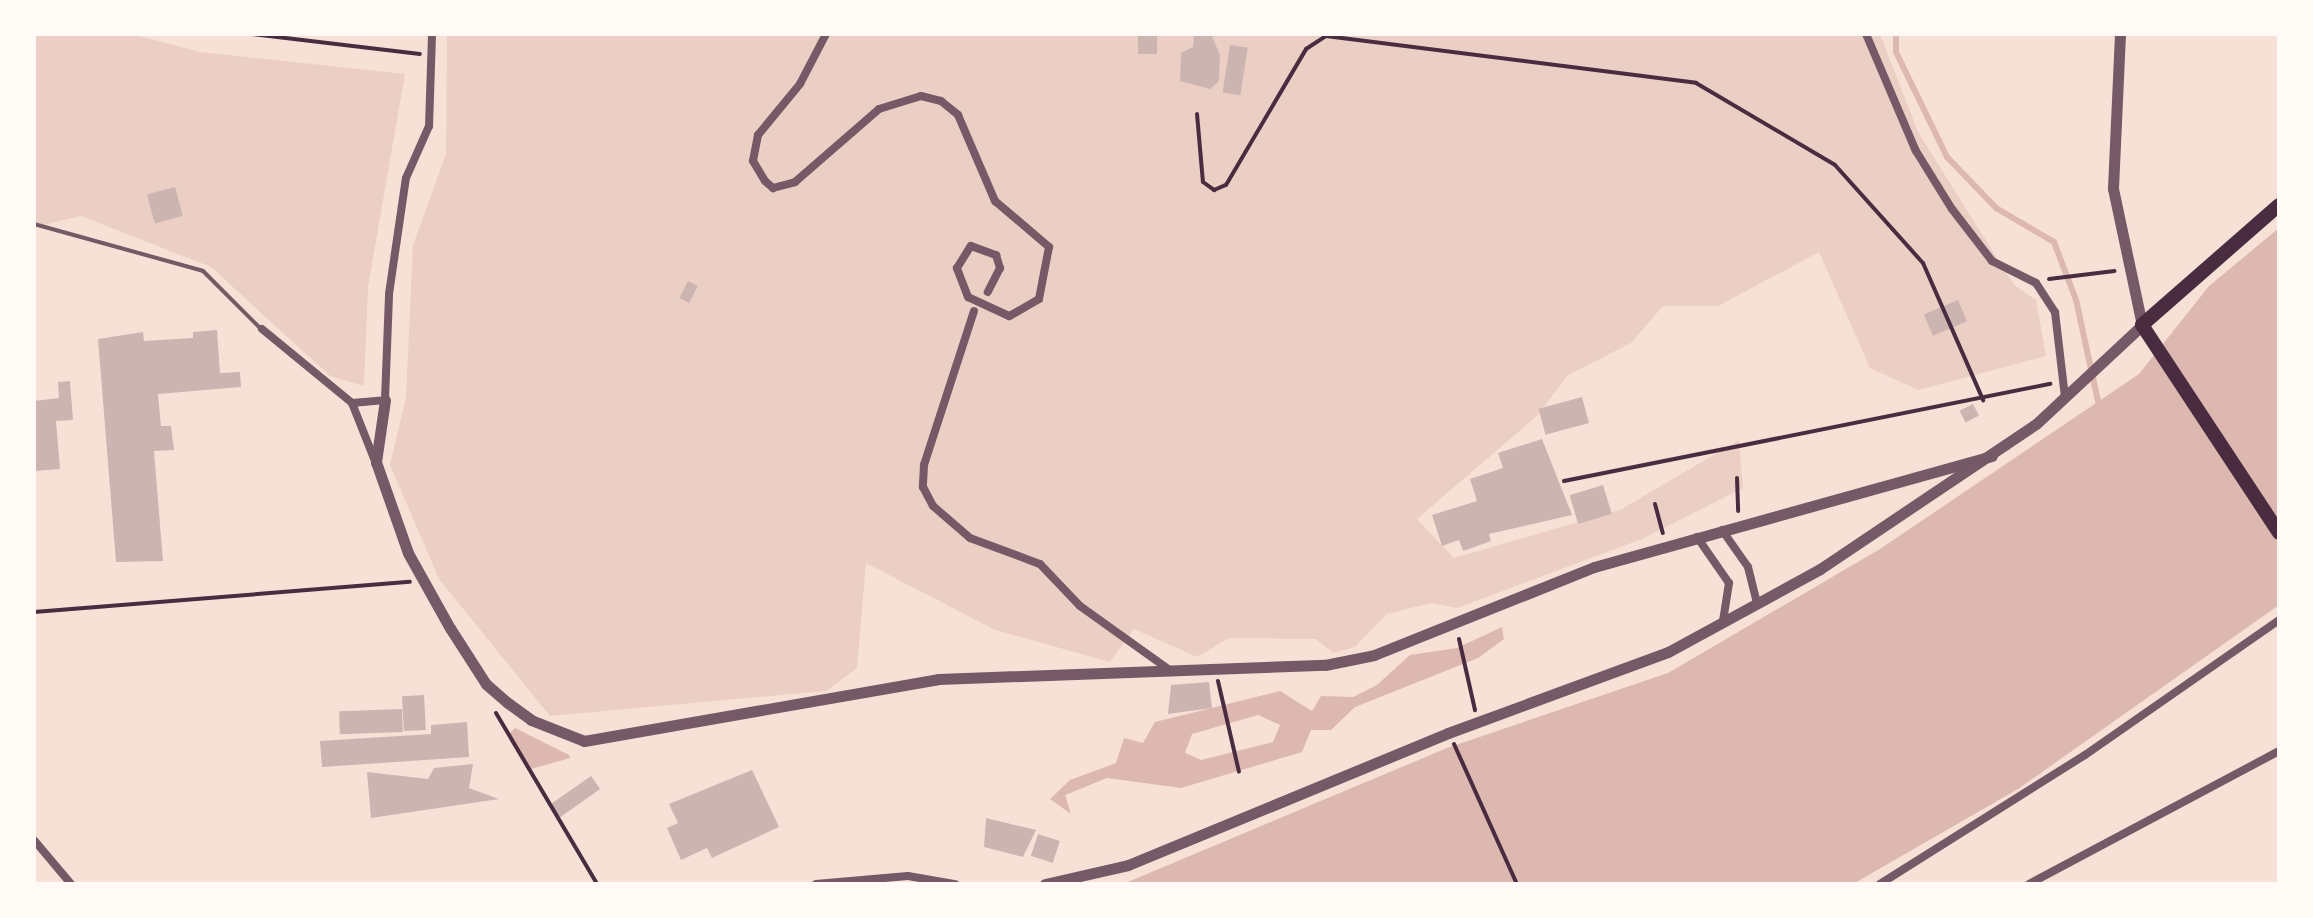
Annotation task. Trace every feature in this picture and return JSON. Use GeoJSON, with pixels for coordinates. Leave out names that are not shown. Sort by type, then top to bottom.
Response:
{"type":"FeatureCollection","features":[{"type":"Feature","properties":{"kind":"main road"},"geometry":{"type":"LineString","coordinates":[[2279,205],[2142,325],[2152,349],[2279,533]]}},
{"type":"Feature","properties":{"kind":"street"},"geometry":{"type":"LineString","coordinates":[[376,462],[385,400],[389,294],[406,178],[429,126],[432,34]]}},
{"type":"Feature","properties":{"kind":"street"},"geometry":{"type":"LineString","coordinates":[[826,34],[800,84],[758,135],[753,161],[765,181],[773,188],[795,182],[879,109],[921,96],[941,101],[958,115],[995,201],[1040,232],[1049,247],[1039,299],[1009,316],[968,297],[957,268],[971,246],[996,255],[1000,268],[988,292]]}},
{"type":"Feature","properties":{"kind":"street"},"geometry":{"type":"LineString","coordinates":[[1866,34],[1916,151],[1952,209],[1992,261],[2036,283],[2055,312],[2065,397]]}},
{"type":"Feature","properties":{"kind":"street"},"geometry":{"type":"LineString","coordinates":[[1045,884],[1128,865],[1479,721],[1612,675],[1757,604],[1992,456],[2065,397],[2142,325],[2125,270],[2113,188],[2120,34]]}},
{"type":"Feature","properties":{"kind":"street"},"geometry":{"type":"LineString","coordinates":[[974,311],[924,465],[923,487],[933,506],[970,538],[1040,564],[1080,606],[1168,669]]}},
{"type":"Feature","properties":{"kind":"street"},"geometry":{"type":"LineString","coordinates":[[262,329],[352,403],[376,462],[393,520],[424,581],[486,684],[531,720],[584,741],[617,741],[938,679],[1325,665],[1374,655],[1594,567],[1992,456]]}},
{"type":"Feature","properties":{"kind":"street"},"geometry":{"type":"LineString","coordinates":[[352,403],[385,400]]}},
{"type":"Feature","properties":{"kind":"street"},"geometry":{"type":"LineString","coordinates":[[1722,530],[1748,567],[1757,604]]}},
{"type":"Feature","properties":{"kind":"street"},"geometry":{"type":"LineString","coordinates":[[1697,537],[1729,583],[1723,622]]}},
{"type":"Feature","properties":{"kind":"street"},"geometry":{"type":"LineString","coordinates":[[1880,884],[2279,620]]}},
{"type":"Feature","properties":{"kind":"street"},"geometry":{"type":"LineString","coordinates":[[2029,884],[2279,751]]}},
{"type":"Feature","properties":{"kind":"street"},"geometry":{"type":"LineString","coordinates":[[34,840],[71,884]]}},
{"type":"Feature","properties":{"kind":"street"},"geometry":{"type":"LineString","coordinates":[[816,884],[908,876],[955,884]]}},
{"type":"Feature","properties":{"kind":"lane"},"geometry":{"type":"LineString","coordinates":[[34,224],[203,271],[262,329]]}},
{"type":"Feature","properties":{"kind":"path"},"geometry":{"type":"LineString","coordinates":[[252,34],[431,55]]}},
{"type":"Feature","properties":{"kind":"path"},"geometry":{"type":"LineString","coordinates":[[1197,114],[1203,182],[1214,190],[1226,185],[1306,49],[1326,35],[1696,83],[1762,117],[1835,165],[1923,263],[1983,400]]}},
{"type":"Feature","properties":{"kind":"path"},"geometry":{"type":"LineString","coordinates":[[2049,279],[2076,272],[2125,270]]}},
{"type":"Feature","properties":{"kind":"path"},"geometry":{"type":"LineString","coordinates":[[1564,481],[1983,400],[2063,379]]}},
{"type":"Feature","properties":{"kind":"path"},"geometry":{"type":"LineString","coordinates":[[1737,478],[1738,508]]}},
{"type":"Feature","properties":{"kind":"path"},"geometry":{"type":"LineString","coordinates":[[1655,504],[1661,526]]}},
{"type":"Feature","properties":{"kind":"path"},"geometry":{"type":"LineString","coordinates":[[34,612],[424,581]]}},
{"type":"Feature","properties":{"kind":"path"},"geometry":{"type":"LineString","coordinates":[[1459,639],[1469,666],[1479,721]]}},
{"type":"Feature","properties":{"kind":"path"},"geometry":{"type":"LineString","coordinates":[[1216,669],[1239,772]]}},
{"type":"Feature","properties":{"kind":"path"},"geometry":{"type":"LineString","coordinates":[[486,684],[502,732],[597,884]]}},
{"type":"Feature","properties":{"kind":"path"},"geometry":{"type":"LineString","coordinates":[[1453,742],[1517,884]]}},
{"type":"Feature","properties":{"kind":"shaded area"},"geometry":{"type":"Polygon","coordinates":[[[34,34],[132,34],[200,52],[405,74],[368,287],[364,386],[330,376],[211,267],[81,216],[34,227],[34,34]]]}},
{"type":"Feature","properties":{"kind":"shaded area"},"geometry":{"type":"Polygon","coordinates":[[[447,34],[1880,34],[1918,132],[2014,285],[2036,300],[2046,356],[1918,390],[1870,368],[1819,252],[1718,306],[1663,306],[1631,343],[1568,375],[1536,417],[1417,519],[1454,558],[1620,510],[1739,440],[1743,488],[1642,539],[1457,608],[1431,603],[1387,614],[1355,647],[1333,653],[1316,639],[1229,638],[1197,657],[1134,629],[1110,662],[995,630],[866,563],[857,668],[826,691],[550,716],[439,579],[390,465],[406,397],[413,245],[446,154],[447,34]]]}},
{"type":"Feature","properties":{"kind":"shaded area"},"geometry":{"type":"Polygon","coordinates":[[[2279,228],[2279,605],[2018,789],[1853,884],[1123,884],[1447,748],[1668,673],[1880,549],[2139,374],[2209,286],[2279,228]]]}},
{"type":"Feature","properties":{"kind":"shaded area"},"geometry":{"type":"Polygon","coordinates":[[[1502,627],[1504,639],[1478,658],[1355,707],[1331,730],[1311,730],[1302,752],[1181,788],[1107,778],[1065,795],[1071,814],[1050,799],[1070,780],[1116,763],[1124,738],[1143,743],[1155,722],[1280,691],[1312,711],[1321,696],[1353,697],[1377,685],[1410,655],[1457,648],[1502,627]],[[1258,715],[1192,734],[1185,753],[1201,760],[1273,742],[1280,725],[1258,715]]]}},
{"type":"Feature","properties":{"kind":"shaded area"},"geometry":{"type":"Polygon","coordinates":[[[515,728],[570,758],[528,770],[509,734],[515,728]]]}},
{"type":"Feature","properties":{"kind":"building"},"geometry":{"type":"Polygon","coordinates":[[[1138,34],[1157,34],[1157,54],[1138,54],[1138,34]]]}},
{"type":"Feature","properties":{"kind":"building"},"geometry":{"type":"Polygon","coordinates":[[[1194,34],[1211,34],[1220,55],[1219,81],[1210,89],[1180,81],[1181,53],[1193,47],[1194,34]]]}},
{"type":"Feature","properties":{"kind":"building"},"geometry":{"type":"Polygon","coordinates":[[[1230,45],[1248,48],[1240,95],[1222,92],[1230,45]]]}},
{"type":"Feature","properties":{"kind":"building"},"geometry":{"type":"Polygon","coordinates":[[[175,187],[183,216],[155,223],[147,195],[175,187]]]}},
{"type":"Feature","properties":{"kind":"building"},"geometry":{"type":"Polygon","coordinates":[[[688,281],[698,286],[689,303],[679,298],[688,281]]]}},
{"type":"Feature","properties":{"kind":"building"},"geometry":{"type":"Polygon","coordinates":[[[1958,300],[1967,321],[1933,336],[1924,314],[1958,300]]]}},
{"type":"Feature","properties":{"kind":"building"},"geometry":{"type":"Polygon","coordinates":[[[217,330],[220,373],[240,372],[241,387],[158,394],[161,426],[171,426],[174,450],[154,451],[163,561],[116,562],[98,339],[143,332],[144,341],[193,338],[193,332],[217,330]]]}},
{"type":"Feature","properties":{"kind":"building"},"geometry":{"type":"Polygon","coordinates":[[[70,381],[73,420],[56,421],[60,469],[34,471],[34,401],[59,398],[58,382],[70,381]]]}},
{"type":"Feature","properties":{"kind":"building"},"geometry":{"type":"Polygon","coordinates":[[[1582,397],[1589,423],[1546,435],[1539,409],[1582,397]]]}},
{"type":"Feature","properties":{"kind":"building"},"geometry":{"type":"Polygon","coordinates":[[[1973,404],[1979,416],[1966,422],[1960,411],[1973,404]]]}},
{"type":"Feature","properties":{"kind":"building"},"geometry":{"type":"Polygon","coordinates":[[[1542,439],[1572,515],[1489,534],[1491,541],[1463,551],[1459,540],[1442,546],[1432,515],[1477,501],[1470,479],[1503,468],[1498,453],[1542,439]]]}},
{"type":"Feature","properties":{"kind":"building"},"geometry":{"type":"Polygon","coordinates":[[[1603,485],[1612,514],[1578,524],[1570,495],[1603,485]]]}},
{"type":"Feature","properties":{"kind":"building"},"geometry":{"type":"Polygon","coordinates":[[[1209,682],[1212,708],[1168,714],[1171,685],[1209,682]]]}},
{"type":"Feature","properties":{"kind":"building"},"geometry":{"type":"Polygon","coordinates":[[[424,695],[426,730],[404,731],[402,696],[424,695]]]}},
{"type":"Feature","properties":{"kind":"building"},"geometry":{"type":"Polygon","coordinates":[[[402,709],[403,732],[340,734],[339,711],[402,709]]]}},
{"type":"Feature","properties":{"kind":"building"},"geometry":{"type":"Polygon","coordinates":[[[467,722],[469,757],[322,767],[320,741],[431,734],[431,725],[467,722]]]}},
{"type":"Feature","properties":{"kind":"building"},"geometry":{"type":"Polygon","coordinates":[[[473,764],[469,788],[499,799],[371,818],[367,772],[428,779],[434,768],[473,764]]]}},
{"type":"Feature","properties":{"kind":"building"},"geometry":{"type":"Polygon","coordinates":[[[752,770],[779,827],[712,858],[707,848],[681,860],[667,828],[678,823],[669,804],[752,770]]]}},
{"type":"Feature","properties":{"kind":"building"},"geometry":{"type":"Polygon","coordinates":[[[591,776],[600,789],[560,817],[551,804],[591,776]]]}},
{"type":"Feature","properties":{"kind":"building"},"geometry":{"type":"Polygon","coordinates":[[[986,818],[1036,830],[1023,857],[984,847],[986,818]]]}},
{"type":"Feature","properties":{"kind":"building"},"geometry":{"type":"Polygon","coordinates":[[[1038,834],[1060,841],[1053,863],[1031,856],[1038,834]]]}},
{"type":"Feature","properties":{"kind":"waterway"},"geometry":{"type":"LineString","coordinates":[[1896,34],[1896,52],[1947,157],[1996,208],[2054,242],[2076,300],[2100,410]]}}]}
